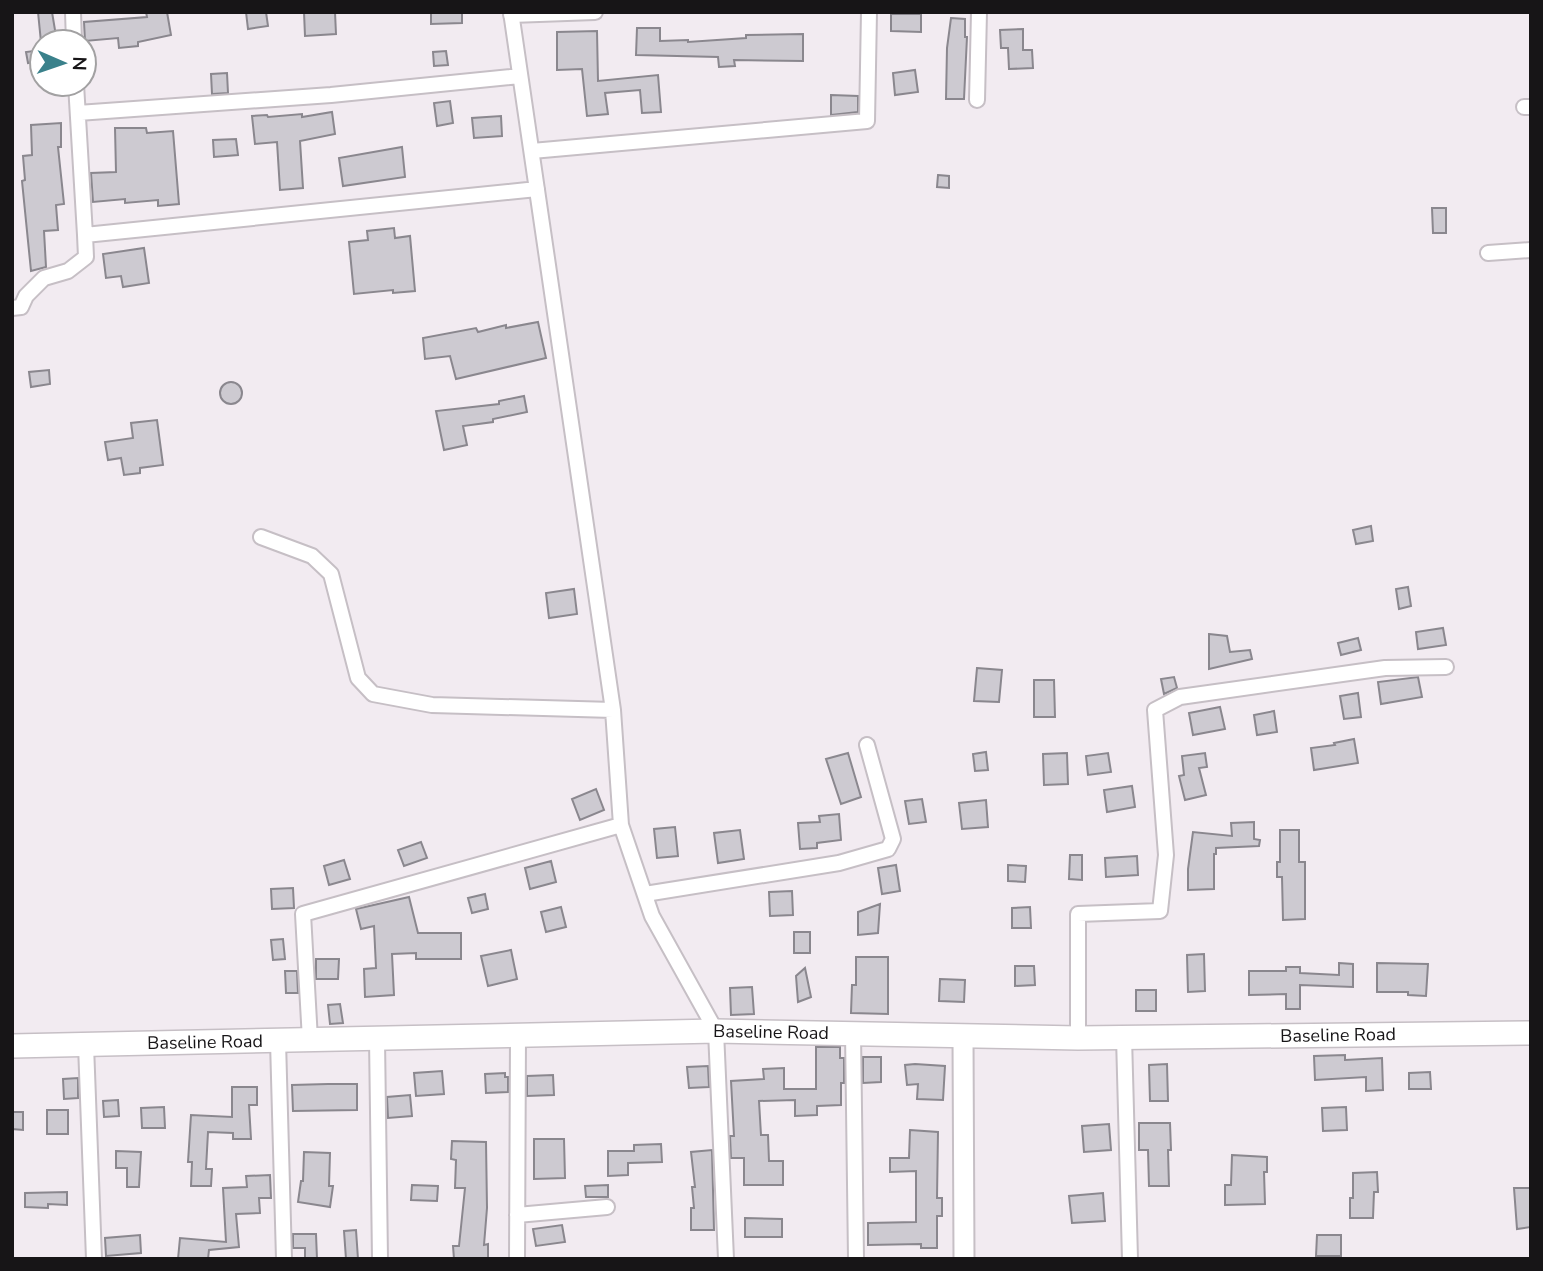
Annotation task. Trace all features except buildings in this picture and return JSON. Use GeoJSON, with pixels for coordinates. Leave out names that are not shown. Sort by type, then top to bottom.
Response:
{"type":"FeatureCollection","features":[{"type":"Feature","properties":{"kind":"main road","name":"Baseline Road"},"geometry":{"type":"LineString","coordinates":[[12,1046],[716,1031],[1078,1038],[1531,1033]]}},
{"type":"Feature","properties":{"kind":"street"},"geometry":{"type":"LineString","coordinates":[[595,12],[511,14],[613,710],[621,825],[652,916],[716,1031],[726,1259]]}},
{"type":"Feature","properties":{"kind":"street"},"geometry":{"type":"LineString","coordinates":[[532,151],[867,121],[869,12]]}},
{"type":"Feature","properties":{"kind":"street"},"geometry":{"type":"LineString","coordinates":[[978,100],[979,12]]}},
{"type":"Feature","properties":{"kind":"street"},"geometry":{"type":"LineString","coordinates":[[78,113],[331,95],[520,76]]}},
{"type":"Feature","properties":{"kind":"street"},"geometry":{"type":"LineString","coordinates":[[12,308],[21,307],[26,296],[44,278],[68,271],[86,257],[77,98]]}},
{"type":"Feature","properties":{"kind":"street"},"geometry":{"type":"LineString","coordinates":[[85,235],[537,189]]}},
{"type":"Feature","properties":{"kind":"street"},"geometry":{"type":"LineString","coordinates":[[1488,253],[1531,250]]}},
{"type":"Feature","properties":{"kind":"street"},"geometry":{"type":"LineString","coordinates":[[261,537],[312,556],[331,574],[358,678],[373,694],[432,705],[613,710]]}},
{"type":"Feature","properties":{"kind":"street"},"geometry":{"type":"LineString","coordinates":[[1078,1038],[1077,914],[1160,911],[1166,855],[1155,710],[1180,697],[1385,668],[1446,667]]}},
{"type":"Feature","properties":{"kind":"street"},"geometry":{"type":"LineString","coordinates":[[645,894],[839,863],[888,849],[892,839],[867,745]]}},
{"type":"Feature","properties":{"kind":"street"},"geometry":{"type":"LineString","coordinates":[[310,1040],[303,914],[621,825]]}},
{"type":"Feature","properties":{"kind":"street"},"geometry":{"type":"LineString","coordinates":[[853,1033],[856,1259]]}},
{"type":"Feature","properties":{"kind":"street"},"geometry":{"type":"LineString","coordinates":[[517,1259],[518,1036]]}},
{"type":"Feature","properties":{"kind":"street"},"geometry":{"type":"LineString","coordinates":[[963,1037],[964,1259]]}},
{"type":"Feature","properties":{"kind":"street"},"geometry":{"type":"LineString","coordinates":[[1124,1037],[1130,1259]]}},
{"type":"Feature","properties":{"kind":"street"},"geometry":{"type":"LineString","coordinates":[[377,1039],[380,1259]]}},
{"type":"Feature","properties":{"kind":"street"},"geometry":{"type":"LineString","coordinates":[[278,1041],[284,1259]]}},
{"type":"Feature","properties":{"kind":"street"},"geometry":{"type":"LineString","coordinates":[[86,1045],[94,1259]]}},
{"type":"Feature","properties":{"kind":"street"},"geometry":{"type":"LineString","coordinates":[[517,1215],[607,1206]]}}]}
